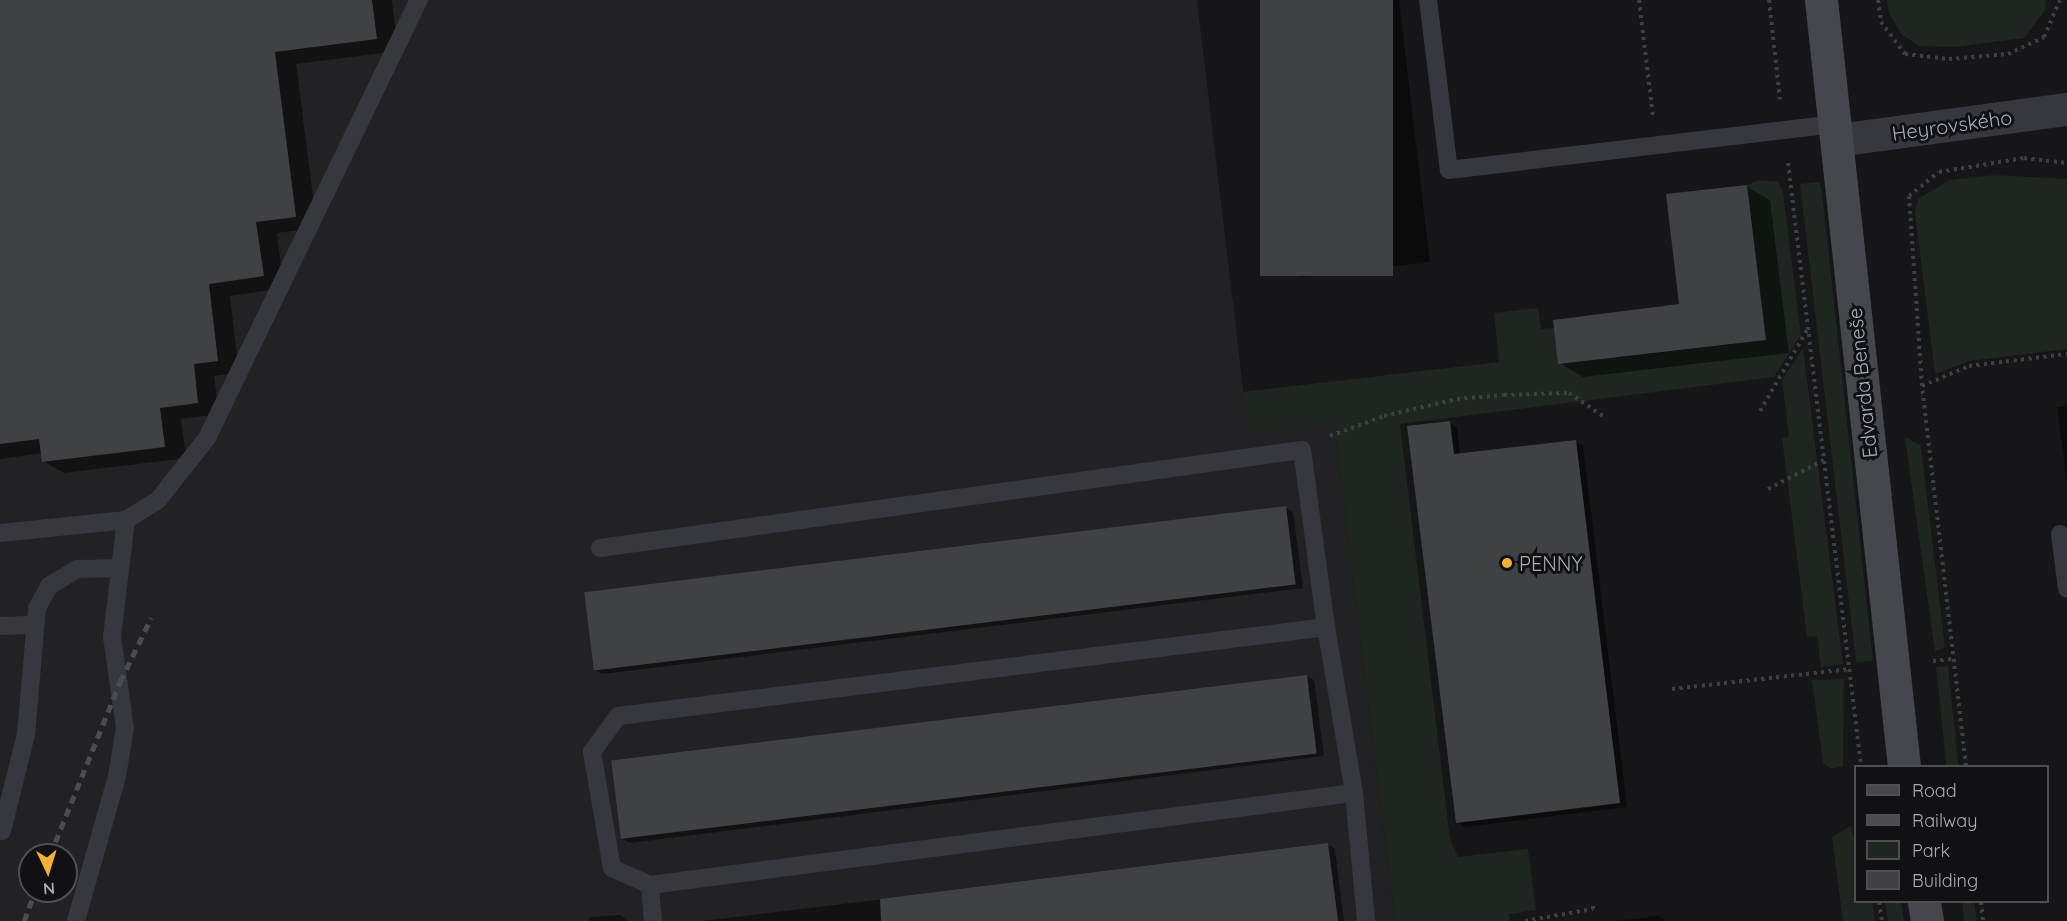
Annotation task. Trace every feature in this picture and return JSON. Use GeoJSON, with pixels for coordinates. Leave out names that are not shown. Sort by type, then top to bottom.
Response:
{"type":"FeatureCollection","features":[{"type":"Feature","properties":{"kind":"street","name":"Edvarda Beneše"},"geometry":{"type":"LineString","coordinates":[[1821,0],[1904,765]]}},
{"type":"Feature","properties":{"kind":"street","name":"Heyrovského"},"geometry":{"type":"LineString","coordinates":[[1836,132],[2067,109]]}},
{"type":"Feature","properties":{"kind":"street"},"geometry":{"type":"LineString","coordinates":[[1924,903],[1927,921]]}},
{"type":"Feature","properties":{"kind":"lane"},"geometry":{"type":"LineString","coordinates":[[0,533],[126,520],[158,500],[207,438],[419,0]]}},
{"type":"Feature","properties":{"kind":"lane"},"geometry":{"type":"LineString","coordinates":[[1428,0],[1449,170],[1784,130],[1836,132]]}},
{"type":"Feature","properties":{"kind":"lane"},"geometry":{"type":"LineString","coordinates":[[600,548],[1302,450],[1326,627],[1354,793],[1366,921]]}},
{"type":"Feature","properties":{"kind":"lane"},"geometry":{"type":"LineString","coordinates":[[76,921],[117,776],[124,728],[112,637],[126,520]]}},
{"type":"Feature","properties":{"kind":"lane"},"geometry":{"type":"LineString","coordinates":[[2060,534],[2067,589]]}},
{"type":"Feature","properties":{"kind":"lane"},"geometry":{"type":"LineString","coordinates":[[2,831],[26,734],[37,608],[49,586],[77,569],[120,568]]}},
{"type":"Feature","properties":{"kind":"lane"},"geometry":{"type":"LineString","coordinates":[[0,626],[35,625]]}},
{"type":"Feature","properties":{"kind":"lane"},"geometry":{"type":"LineString","coordinates":[[1326,627],[618,716],[592,752],[612,868],[650,885],[1354,793]]}},
{"type":"Feature","properties":{"kind":"lane"},"geometry":{"type":"LineString","coordinates":[[650,885],[653,921]]}},
{"type":"Feature","properties":{"kind":"path"},"geometry":{"type":"LineString","coordinates":[[1639,0],[1657,146]]}},
{"type":"Feature","properties":{"kind":"path"},"geometry":{"type":"LineString","coordinates":[[1769,0],[1861,765]]}},
{"type":"Feature","properties":{"kind":"path"},"geometry":{"type":"LineString","coordinates":[[1878,0],[1881,22],[1905,54],[1949,59],[2008,54],[2044,37],[2060,0]]}},
{"type":"Feature","properties":{"kind":"path"},"geometry":{"type":"LineString","coordinates":[[1966,765],[1922,386],[1909,196],[1939,172],[2024,158],[2067,163]]}},
{"type":"Feature","properties":{"kind":"path"},"geometry":{"type":"LineString","coordinates":[[1760,411],[1808,329]]}},
{"type":"Feature","properties":{"kind":"path"},"geometry":{"type":"LineString","coordinates":[[1922,386],[1969,366],[2067,354]]}},
{"type":"Feature","properties":{"kind":"path"},"geometry":{"type":"LineString","coordinates":[[1302,450],[1384,416],[1457,399],[1569,393],[1603,416]]}},
{"type":"Feature","properties":{"kind":"path"},"geometry":{"type":"LineString","coordinates":[[1768,489],[1824,460]]}},
{"type":"Feature","properties":{"kind":"path"},"geometry":{"type":"LineString","coordinates":[[1672,688],[1953,659]]}},
{"type":"Feature","properties":{"kind":"path"},"geometry":{"type":"LineString","coordinates":[[1525,921],[1593,909],[1593,903]]}},
{"type":"Feature","properties":{"kind":"path"},"geometry":{"type":"LineString","coordinates":[[1879,903],[1882,921]]}},
{"type":"Feature","properties":{"kind":"path"},"geometry":{"type":"LineString","coordinates":[[1981,903],[1983,921]]}},
{"type":"Feature","properties":{"kind":"shaded area"},"geometry":{"type":"Polygon","coordinates":[[[0,0],[1197,0],[1248,430],[1334,423],[1395,921],[0,921],[0,0]]]}},
{"type":"Feature","properties":{"kind":"green space"},"geometry":{"type":"Polygon","coordinates":[[[1887,0],[2046,0],[2045,10],[2024,38],[1954,47],[1919,46],[1901,34],[1889,13],[1887,0]]]}},
{"type":"Feature","properties":{"kind":"green space"},"geometry":{"type":"Polygon","coordinates":[[[1994,175],[2067,179],[2067,349],[1969,361],[1935,374],[1915,213],[1918,199],[1950,180],[1994,175]]]}},
{"type":"Feature","properties":{"kind":"green space"},"geometry":{"type":"Polygon","coordinates":[[[1759,180],[1778,182],[1783,192],[1801,335],[1774,377],[1400,424],[1450,839],[1458,857],[1528,849],[1536,910],[1509,914],[1510,921],[1395,921],[1334,424],[1248,431],[1243,392],[1499,362],[1494,313],[1538,308],[1541,329],[1554,328],[1618,358],[1766,340],[1747,185],[1759,180]]]}},
{"type":"Feature","properties":{"kind":"green space"},"geometry":{"type":"Polygon","coordinates":[[[1819,182],[1822,192],[1873,661],[1856,662],[1800,184],[1819,182]]]}},
{"type":"Feature","properties":{"kind":"green space"},"geometry":{"type":"Polygon","coordinates":[[[1803,348],[1843,664],[1821,667],[1817,636],[1807,637],[1782,438],[1789,437],[1782,380],[1803,348]]]}},
{"type":"Feature","properties":{"kind":"green space"},"geometry":{"type":"Polygon","coordinates":[[[1905,437],[1921,446],[1945,647],[1935,652],[1905,437]]]}},
{"type":"Feature","properties":{"kind":"green space"},"geometry":{"type":"Polygon","coordinates":[[[1948,666],[1958,765],[1946,765],[1936,667],[1948,666]]]}},
{"type":"Feature","properties":{"kind":"green space"},"geometry":{"type":"Polygon","coordinates":[[[1844,679],[1843,766],[1831,769],[1823,763],[1812,680],[1844,679]]]}},
{"type":"Feature","properties":{"kind":"green space"},"geometry":{"type":"Polygon","coordinates":[[[1851,826],[1854,839],[1854,903],[1872,903],[1875,921],[1843,921],[1832,837],[1851,826]]]}},
{"type":"Feature","properties":{"kind":"green space"},"geometry":{"type":"Polygon","coordinates":[[[1885,903],[1901,903],[1904,921],[1888,921],[1885,903]]]}},
{"type":"Feature","properties":{"kind":"green space"},"geometry":{"type":"Polygon","coordinates":[[[1962,903],[1974,903],[1977,921],[1964,921],[1962,903]]]}},
{"type":"Feature","properties":{"kind":"building"},"geometry":{"type":"Polygon","coordinates":[[[0,0],[372,0],[377,39],[275,52],[296,217],[256,222],[264,276],[209,284],[218,361],[194,364],[198,403],[160,408],[165,447],[42,462],[39,439],[0,444],[0,0]]]}},
{"type":"Feature","properties":{"kind":"building"},"geometry":{"type":"Polygon","coordinates":[[[1260,0],[1393,0],[1393,276],[1260,276],[1260,0]]]}},
{"type":"Feature","properties":{"kind":"building"},"geometry":{"type":"Polygon","coordinates":[[[1747,185],[1766,340],[1558,364],[1553,320],[1679,304],[1666,194],[1747,185]]]}},
{"type":"Feature","properties":{"kind":"building","name":"PENNY"},"geometry":{"type":"Polygon","coordinates":[[[1450,421],[1454,454],[1576,440],[1620,803],[1456,823],[1407,426],[1450,421]]]}},
{"type":"Feature","properties":{"kind":"building"},"geometry":{"type":"Polygon","coordinates":[[[1286,506],[1296,584],[594,671],[584,592],[1286,506]]]}},
{"type":"Feature","properties":{"kind":"building"},"geometry":{"type":"Polygon","coordinates":[[[1307,675],[1317,753],[621,839],[611,760],[1307,675]]]}},
{"type":"Feature","properties":{"kind":"building"},"geometry":{"type":"Polygon","coordinates":[[[1328,843],[1338,921],[881,921],[880,899],[1328,843]]]}},
{"type":"Feature","properties":{"kind":"railway"},"geometry":{"type":"LineString","coordinates":[[55,843],[120,682],[151,618]]}},
{"type":"Feature","properties":{"kind":"railway"},"geometry":{"type":"LineString","coordinates":[[24,921],[31,903]]}},
{"type":"Feature","properties":{"kind":"place","name":"PENNY"},"geometry":{"type":"Point","coordinates":[1507,563]}}]}
